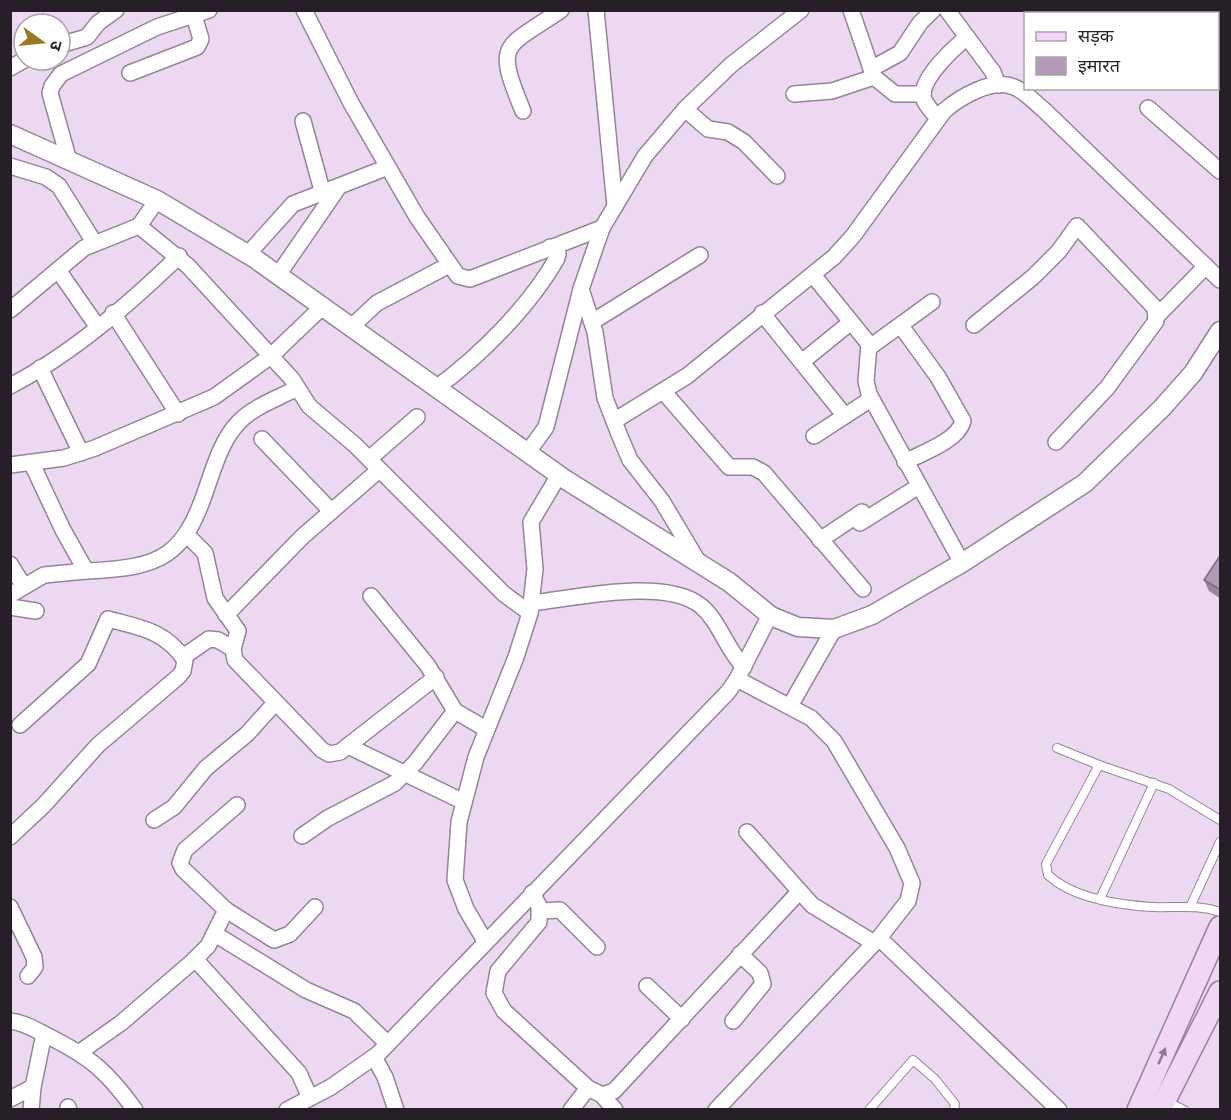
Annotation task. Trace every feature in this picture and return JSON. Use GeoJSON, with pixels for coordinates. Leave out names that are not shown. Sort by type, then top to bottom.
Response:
{"type":"FeatureCollection","features":[{"type":"Feature","properties":{"kind":"main road"},"geometry":{"type":"LineString","coordinates":[[1138,1110],[1221,927]]}},
{"type":"Feature","properties":{"kind":"main road"},"geometry":{"type":"LineString","coordinates":[[1170,1106],[1221,992]]}},
{"type":"Feature","properties":{"kind":"street"},"geometry":{"type":"LineString","coordinates":[[72,41],[87,37],[98,23],[116,10]]}},
{"type":"Feature","properties":{"kind":"street"},"geometry":{"type":"LineString","coordinates":[[304,10],[351,103],[417,218],[458,276],[470,279],[602,228]]}},
{"type":"Feature","properties":{"kind":"street"},"geometry":{"type":"LineString","coordinates":[[523,111],[510,79],[506,61],[508,48],[516,40],[561,10]]}},
{"type":"Feature","properties":{"kind":"street"},"geometry":{"type":"LineString","coordinates":[[596,10],[615,206]]}},
{"type":"Feature","properties":{"kind":"street"},"geometry":{"type":"LineString","coordinates":[[528,452],[546,427],[581,289],[602,228],[645,156],[685,109],[731,65],[801,10]]}},
{"type":"Feature","properties":{"kind":"street"},"geometry":{"type":"LineString","coordinates":[[851,10],[872,73],[895,94],[923,94]]}},
{"type":"Feature","properties":{"kind":"street"},"geometry":{"type":"LineString","coordinates":[[794,94],[832,92],[872,73],[900,53],[920,23],[933,10]]}},
{"type":"Feature","properties":{"kind":"street"},"geometry":{"type":"LineString","coordinates":[[947,10],[993,72],[998,85]]}},
{"type":"Feature","properties":{"kind":"street"},"geometry":{"type":"LineString","coordinates":[[69,161],[50,93],[61,74],[157,27],[202,13],[201,39],[197,47],[130,73]]}},
{"type":"Feature","properties":{"kind":"street"},"geometry":{"type":"LineString","coordinates":[[938,119],[923,94],[926,85],[946,56],[967,37]]}},
{"type":"Feature","properties":{"kind":"street"},"geometry":{"type":"LineString","coordinates":[[614,421],[687,376],[813,274],[853,236],[938,119],[953,103],[998,85],[1016,87],[1044,110],[1221,280]]}},
{"type":"Feature","properties":{"kind":"street"},"geometry":{"type":"LineString","coordinates":[[1148,108],[1221,171]]}},
{"type":"Feature","properties":{"kind":"street"},"geometry":{"type":"LineString","coordinates":[[685,109],[708,129],[728,132],[744,142],[777,176]]}},
{"type":"Feature","properties":{"kind":"street"},"geometry":{"type":"LineString","coordinates":[[303,121],[323,194]]}},
{"type":"Feature","properties":{"kind":"street"},"geometry":{"type":"LineString","coordinates":[[10,134],[157,200],[248,254],[559,475],[729,582],[770,615],[798,627],[834,629],[872,615],[962,563],[1085,483],[1162,408],[1193,373],[1221,331]]}},
{"type":"Feature","properties":{"kind":"street"},"geometry":{"type":"LineString","coordinates":[[10,166],[46,177],[58,186],[94,242]]}},
{"type":"Feature","properties":{"kind":"street"},"geometry":{"type":"LineString","coordinates":[[248,254],[288,208],[388,166]]}},
{"type":"Feature","properties":{"kind":"street"},"geometry":{"type":"LineString","coordinates":[[278,275],[338,188]]}},
{"type":"Feature","properties":{"kind":"street"},"geometry":{"type":"LineString","coordinates":[[10,310],[94,242],[139,226],[157,200]]}},
{"type":"Feature","properties":{"kind":"street"},"geometry":{"type":"LineString","coordinates":[[139,226],[179,256],[271,356],[309,406],[374,464],[504,594],[531,608],[629,592],[681,596],[701,606],[710,616],[741,673],[811,718],[834,741],[910,873],[912,883],[908,901],[877,941],[716,1110]]}},
{"type":"Feature","properties":{"kind":"street"},"geometry":{"type":"LineString","coordinates":[[974,326],[1033,277],[1059,251],[1077,226],[1150,300],[1158,315]]}},
{"type":"Feature","properties":{"kind":"street"},"geometry":{"type":"LineString","coordinates":[[436,388],[475,358],[534,291],[557,258],[558,254],[550,247]]}},
{"type":"Feature","properties":{"kind":"street"},"geometry":{"type":"LineString","coordinates":[[592,322],[700,255]]}},
{"type":"Feature","properties":{"kind":"street"},"geometry":{"type":"LineString","coordinates":[[10,386],[40,368],[97,326],[179,256]]}},
{"type":"Feature","properties":{"kind":"street"},"geometry":{"type":"LineString","coordinates":[[350,328],[377,303],[449,265]]}},
{"type":"Feature","properties":{"kind":"street"},"geometry":{"type":"LineString","coordinates":[[1056,442],[1107,388],[1152,327],[1158,315],[1206,266]]}},
{"type":"Feature","properties":{"kind":"street"},"geometry":{"type":"LineString","coordinates":[[58,270],[97,326]]}},
{"type":"Feature","properties":{"kind":"street"},"geometry":{"type":"LineString","coordinates":[[813,274],[870,347],[866,381],[872,399],[962,563]]}},
{"type":"Feature","properties":{"kind":"street"},"geometry":{"type":"LineString","coordinates":[[581,289],[592,322],[605,398],[630,460],[662,501],[699,563]]}},
{"type":"Feature","properties":{"kind":"street"},"geometry":{"type":"LineString","coordinates":[[870,347],[932,302]]}},
{"type":"Feature","properties":{"kind":"street"},"geometry":{"type":"LineString","coordinates":[[10,465],[32,464],[81,453],[214,398],[271,356],[321,308]]}},
{"type":"Feature","properties":{"kind":"street"},"geometry":{"type":"LineString","coordinates":[[113,313],[178,414]]}},
{"type":"Feature","properties":{"kind":"street"},"geometry":{"type":"LineString","coordinates":[[762,313],[803,361],[845,416]]}},
{"type":"Feature","properties":{"kind":"street"},"geometry":{"type":"LineString","coordinates":[[803,361],[851,322]]}},
{"type":"Feature","properties":{"kind":"street"},"geometry":{"type":"LineString","coordinates":[[901,326],[938,377],[963,421],[961,429],[953,436],[905,462]]}},
{"type":"Feature","properties":{"kind":"street"},"geometry":{"type":"LineString","coordinates":[[40,368],[81,453]]}},
{"type":"Feature","properties":{"kind":"street"},"geometry":{"type":"LineString","coordinates":[[10,564],[17,590],[44,575],[126,570],[162,558],[188,535],[197,519],[220,451],[239,421],[297,388]]}},
{"type":"Feature","properties":{"kind":"street"},"geometry":{"type":"LineString","coordinates":[[663,391],[729,467],[753,467],[764,473],[863,589]]}},
{"type":"Feature","properties":{"kind":"street"},"geometry":{"type":"LineString","coordinates":[[814,436],[872,399]]}},
{"type":"Feature","properties":{"kind":"street"},"geometry":{"type":"LineString","coordinates":[[226,615],[294,545],[331,511],[417,417]]}},
{"type":"Feature","properties":{"kind":"street"},"geometry":{"type":"LineString","coordinates":[[262,439],[331,511]]}},
{"type":"Feature","properties":{"kind":"street"},"geometry":{"type":"LineString","coordinates":[[32,464],[63,530],[86,571]]}},
{"type":"Feature","properties":{"kind":"street"},"geometry":{"type":"LineString","coordinates":[[485,941],[466,909],[455,880],[455,859],[464,802],[486,729],[516,657],[531,608],[535,569],[531,522],[559,475]]}},
{"type":"Feature","properties":{"kind":"street"},"geometry":{"type":"LineString","coordinates":[[820,540],[919,486]]}},
{"type":"Feature","properties":{"kind":"street"},"geometry":{"type":"LineString","coordinates":[[188,535],[205,552],[215,598],[238,631],[233,649],[235,660],[322,750],[334,754],[348,746],[436,677]]}},
{"type":"Feature","properties":{"kind":"street"},"geometry":{"type":"LineString","coordinates":[[370,596],[436,677],[454,711],[486,729]]}},
{"type":"Feature","properties":{"kind":"street"},"geometry":{"type":"LineString","coordinates":[[10,607],[36,611]]}},
{"type":"Feature","properties":{"kind":"street"},"geometry":{"type":"LineString","coordinates":[[287,1110],[374,1057],[388,1044],[532,892],[644,780],[741,673],[770,615]]}},
{"type":"Feature","properties":{"kind":"street"},"geometry":{"type":"LineString","coordinates":[[10,837],[50,798],[98,745],[178,678],[185,666],[183,657],[168,639],[152,631],[108,619],[88,664],[20,725]]}},
{"type":"Feature","properties":{"kind":"street"},"geometry":{"type":"LineString","coordinates":[[790,706],[834,629]]}},
{"type":"Feature","properties":{"kind":"street"},"geometry":{"type":"LineString","coordinates":[[183,657],[208,639],[218,640],[233,649]]}},
{"type":"Feature","properties":{"kind":"street"},"geometry":{"type":"LineString","coordinates":[[154,820],[174,807],[206,768],[242,739],[275,703]]}},
{"type":"Feature","properties":{"kind":"street"},"geometry":{"type":"LineString","coordinates":[[302,836],[328,818],[395,783],[454,711]]}},
{"type":"Feature","properties":{"kind":"street"},"geometry":{"type":"LineString","coordinates":[[348,746],[464,802]]}},
{"type":"Feature","properties":{"kind":"street"},"geometry":{"type":"LineString","coordinates":[[237,805],[185,850],[180,863],[183,869],[226,910],[273,940],[290,934],[315,907]]}},
{"type":"Feature","properties":{"kind":"street"},"geometry":{"type":"LineString","coordinates":[[747,832],[798,893],[822,913],[877,941],[1059,1110]]}},
{"type":"Feature","properties":{"kind":"street"},"geometry":{"type":"LineString","coordinates":[[532,892],[540,910],[536,928],[498,971],[494,993],[504,1011],[615,1110]]}},
{"type":"Feature","properties":{"kind":"street"},"geometry":{"type":"LineString","coordinates":[[571,1110],[595,1091],[614,1091],[798,893]]}},
{"type":"Feature","properties":{"kind":"street"},"geometry":{"type":"LineString","coordinates":[[10,907],[34,957],[35,967],[28,976]]}},
{"type":"Feature","properties":{"kind":"street"},"geometry":{"type":"LineString","coordinates":[[80,1052],[121,1023],[195,959],[208,946],[226,910]]}},
{"type":"Feature","properties":{"kind":"street"},"geometry":{"type":"LineString","coordinates":[[540,910],[560,910],[597,947]]}},
{"type":"Feature","properties":{"kind":"street"},"geometry":{"type":"LineString","coordinates":[[215,934],[291,982],[354,1011],[388,1044]]}},
{"type":"Feature","properties":{"kind":"street"},"geometry":{"type":"LineString","coordinates":[[733,1021],[763,984],[760,973],[740,954]]}},
{"type":"Feature","properties":{"kind":"street"},"geometry":{"type":"LineString","coordinates":[[195,959],[299,1073],[310,1098]]}},
{"type":"Feature","properties":{"kind":"street"},"geometry":{"type":"LineString","coordinates":[[646,986],[682,1019]]}},
{"type":"Feature","properties":{"kind":"street"},"geometry":{"type":"LineString","coordinates":[[10,1021],[44,1034],[80,1052],[104,1070],[135,1110]]}},
{"type":"Feature","properties":{"kind":"street"},"geometry":{"type":"LineString","coordinates":[[31,1110],[33,1087],[44,1034]]}},
{"type":"Feature","properties":{"kind":"street"},"geometry":{"type":"LineString","coordinates":[[374,1057],[385,1077],[396,1110]]}},
{"type":"Feature","properties":{"kind":"street"},"geometry":{"type":"LineString","coordinates":[[10,1099],[33,1087]]}},
{"type":"Feature","properties":{"kind":"lane"},"geometry":{"type":"LineString","coordinates":[[1057,747],[1099,765],[1154,783],[1221,820]]}},
{"type":"Feature","properties":{"kind":"lane"},"geometry":{"type":"LineString","coordinates":[[1099,765],[1046,864],[1048,875],[1062,885],[1100,899],[1150,907],[1191,905],[1221,912]]}},
{"type":"Feature","properties":{"kind":"lane"},"geometry":{"type":"LineString","coordinates":[[1100,899],[1154,783]]}},
{"type":"Feature","properties":{"kind":"lane"},"geometry":{"type":"LineString","coordinates":[[1191,905],[1221,842]]}},
{"type":"Feature","properties":{"kind":"lane"},"geometry":{"type":"LineString","coordinates":[[869,1110],[913,1060],[935,1079],[955,1104],[954,1110]]}},
{"type":"Feature","properties":{"kind":"building"},"geometry":{"type":"Polygon","coordinates":[[[1221,554],[1221,590],[1204,580],[1221,554]]]}}]}
